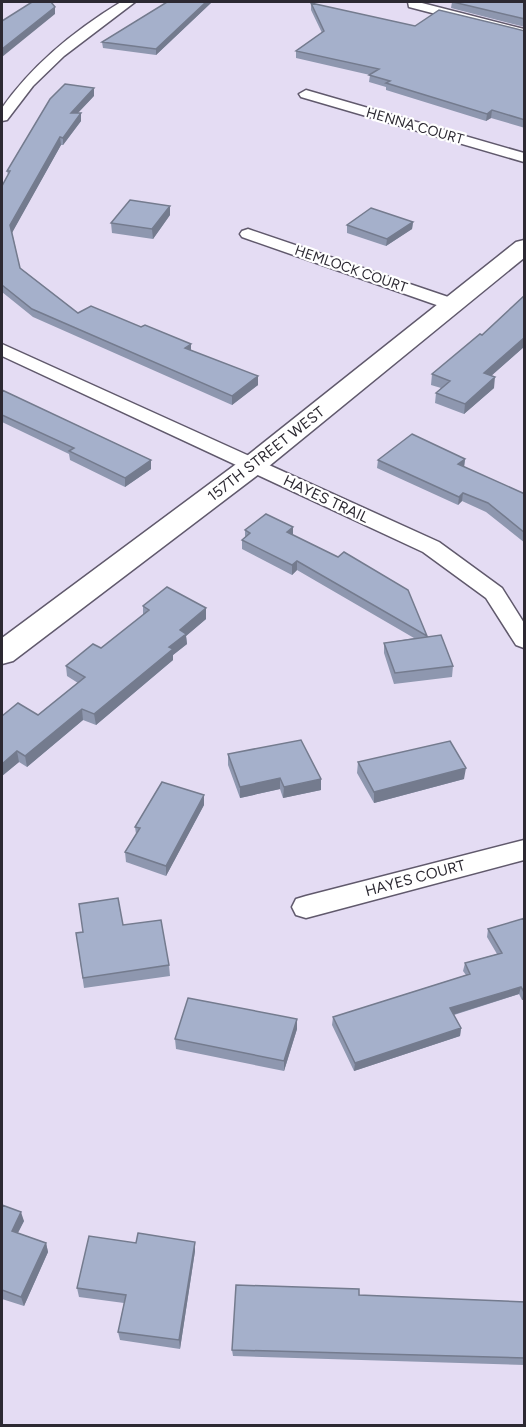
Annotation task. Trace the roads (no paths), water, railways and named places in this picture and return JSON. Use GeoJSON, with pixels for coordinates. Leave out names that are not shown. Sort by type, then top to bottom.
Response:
{"type":"FeatureCollection","features":[{"type":"Feature","properties":{"kind":"street"},"geometry":{"type":"LineString","coordinates":[[2,117],[15,96],[61,51],[129,2]]}},
{"type":"Feature","properties":{"kind":"street"},"geometry":{"type":"LineString","coordinates":[[413,4],[525,33]]}},
{"type":"Feature","properties":{"kind":"street","name":"HENNA COURT"},"geometry":{"type":"LineString","coordinates":[[306,94],[525,158]]}},
{"type":"Feature","properties":{"kind":"street","name":"HEMLOCK COURT"},"geometry":{"type":"LineString","coordinates":[[248,234],[454,305]]}},
{"type":"Feature","properties":{"kind":"street","name":"157TH STREET WEST"},"geometry":{"type":"LineString","coordinates":[[2,653],[253,465],[525,247]]}},
{"type":"Feature","properties":{"kind":"street","name":"HAYES TRAIL"},"geometry":{"type":"LineString","coordinates":[[2,349],[431,547],[494,593],[525,640]]}},
{"type":"Feature","properties":{"kind":"street","name":"HAYES COURT"},"geometry":{"type":"LineString","coordinates":[[306,907],[525,850]]}}]}
